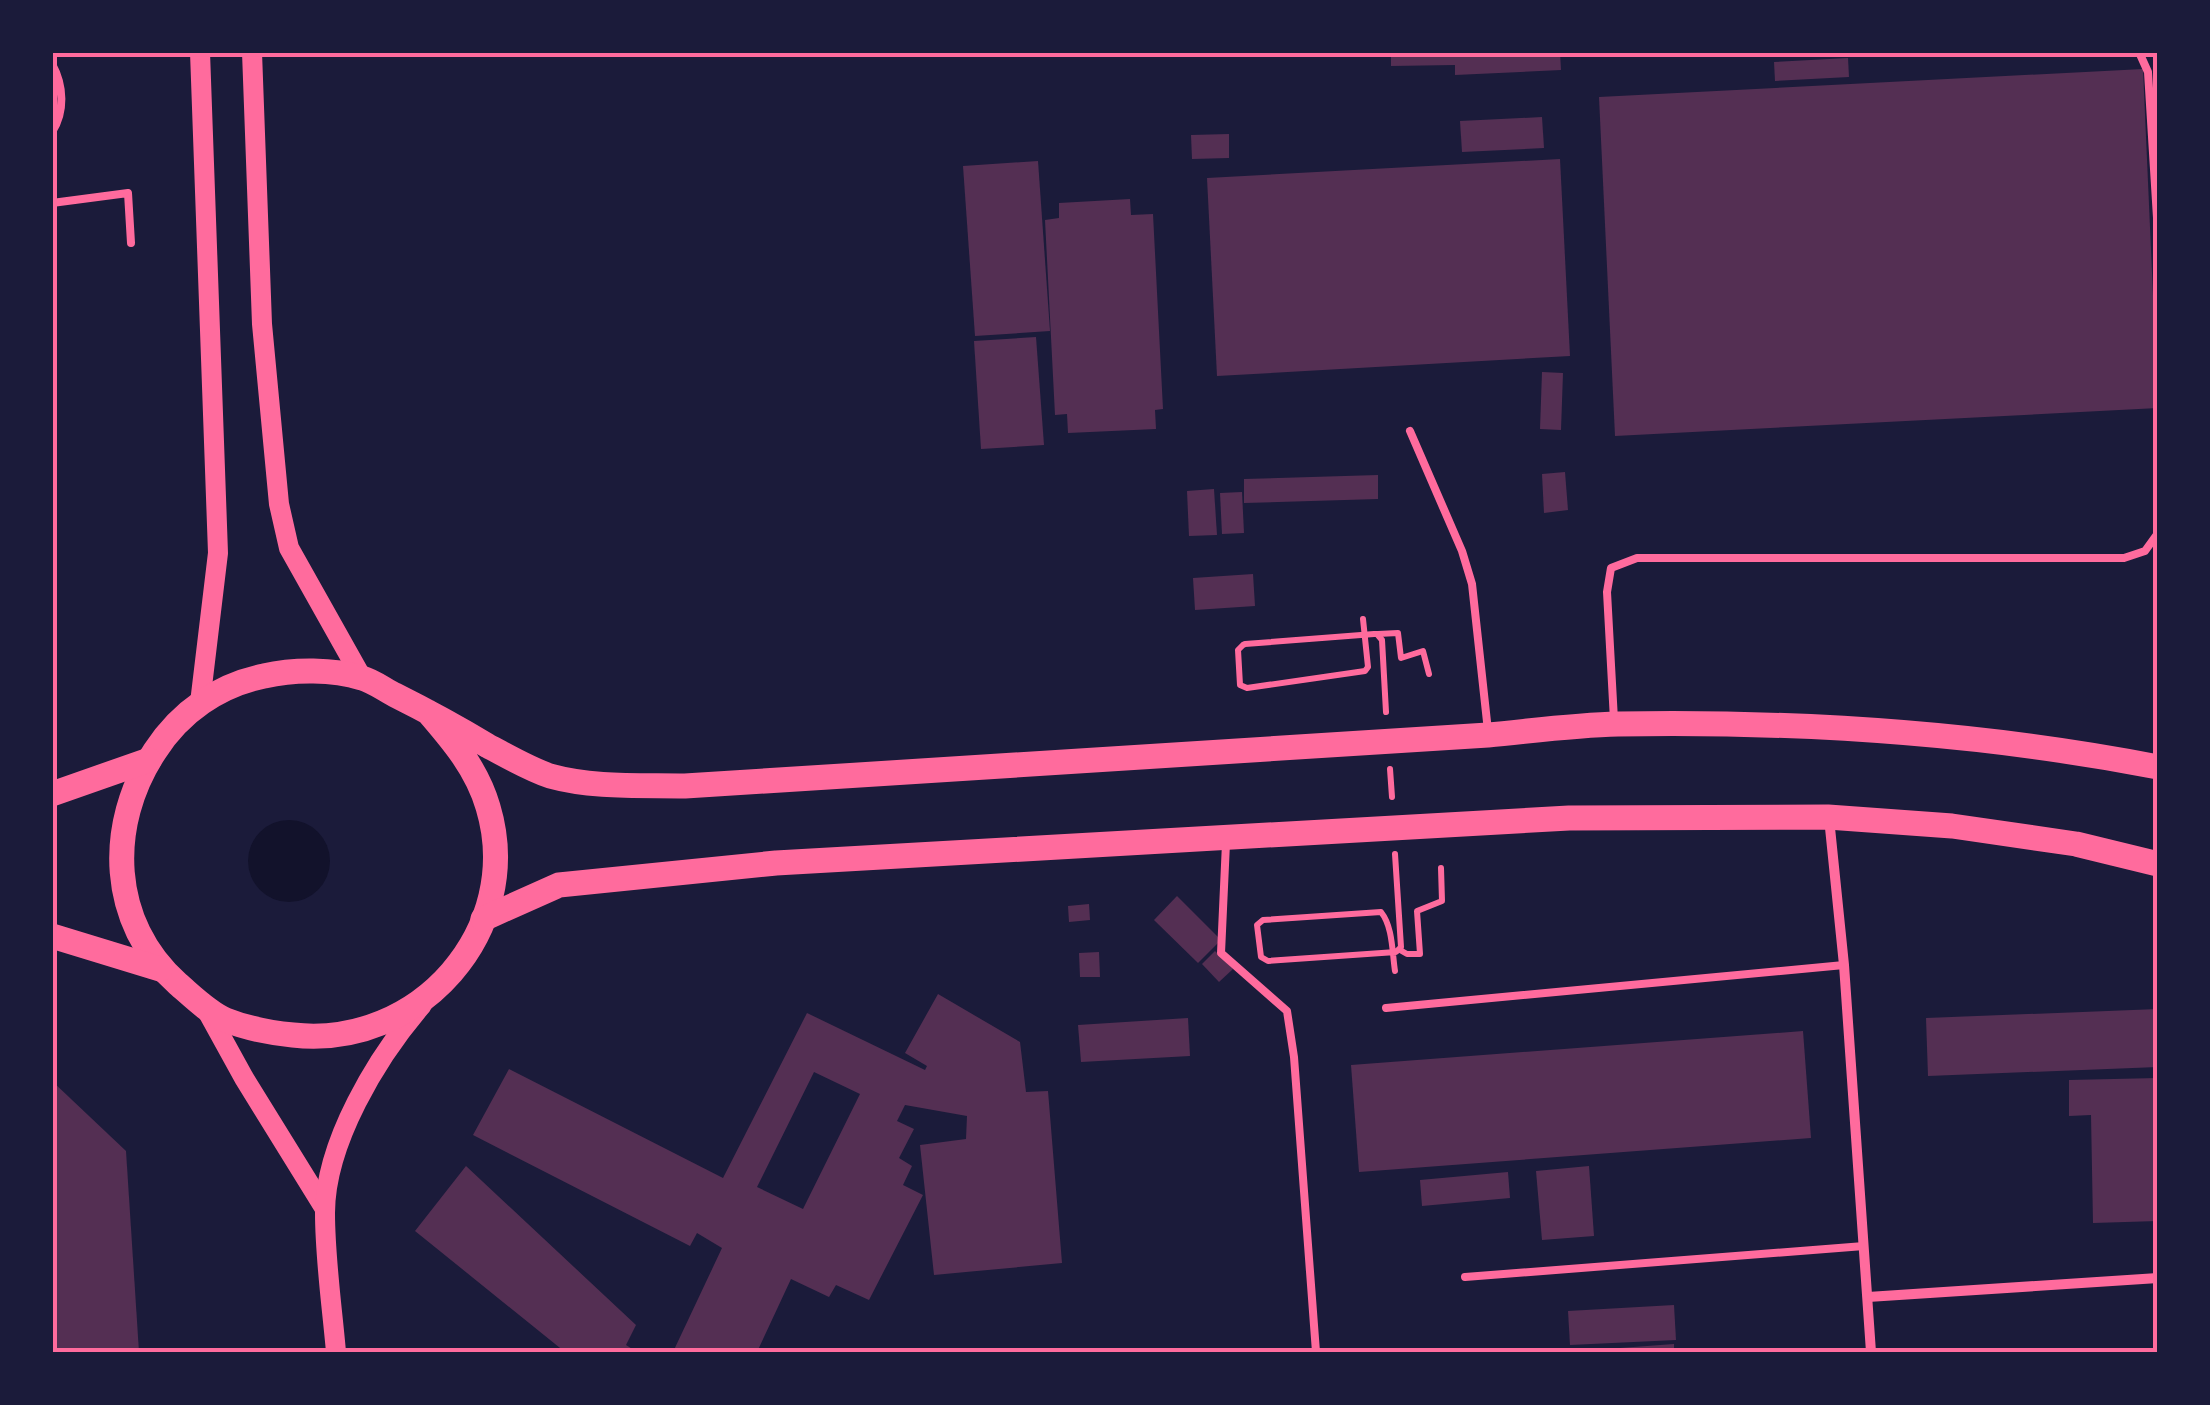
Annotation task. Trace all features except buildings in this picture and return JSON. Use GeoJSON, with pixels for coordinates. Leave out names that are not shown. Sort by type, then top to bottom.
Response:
{"type":"FeatureCollection","features":[{"type":"Feature","properties":{"kind":"main road"},"geometry":{"type":"LineString","coordinates":[[200,52],[218,553],[200,703]]}},
{"type":"Feature","properties":{"kind":"main road"},"geometry":{"type":"LineString","coordinates":[[252,52],[262,324],[279,504],[289,548],[362,678]]}},
{"type":"Feature","properties":{"kind":"main road"},"geometry":{"type":"LineString","coordinates":[[435,990],[396,1019],[373,1029],[298,1036],[225,1020],[160,970],[143,942],[123,882],[121,850],[135,788],[168,731],[200,703],[230,686],[295,671],[362,678],[548,775],[611,784],[685,786],[1614,724],[1902,734],[2084,752],[2158,767]]}},
{"type":"Feature","properties":{"kind":"main road"},"geometry":{"type":"LineString","coordinates":[[336,1352],[325,1209],[338,1148],[360,1094],[394,1038],[468,952],[483,919],[495,867],[489,808],[479,782],[464,756],[428,712]]}},
{"type":"Feature","properties":{"kind":"main road"},"geometry":{"type":"LineString","coordinates":[[52,794],[149,760]]}},
{"type":"Feature","properties":{"kind":"main road"},"geometry":{"type":"LineString","coordinates":[[483,919],[559,885],[776,863],[1570,818],[1828,817],[1952,826],[2058,841],[2158,864]]}},
{"type":"Feature","properties":{"kind":"main road"},"geometry":{"type":"LineString","coordinates":[[52,936],[160,970]]}},
{"type":"Feature","properties":{"kind":"main road"},"geometry":{"type":"LineString","coordinates":[[204,1006],[325,1209]]}},
{"type":"Feature","properties":{"kind":"street"},"geometry":{"type":"LineString","coordinates":[[1828,817],[1844,965],[1871,1352]]}},
{"type":"Feature","properties":{"kind":"street"},"geometry":{"type":"LineString","coordinates":[[1868,1297],[2158,1278]]}},
{"type":"Feature","properties":{"kind":"lane"},"geometry":{"type":"LineString","coordinates":[[2139,52],[2148,72],[2158,234]]}},
{"type":"Feature","properties":{"kind":"lane"},"geometry":{"type":"LineString","coordinates":[[52,64],[62,96],[61,119],[52,132]]}},
{"type":"Feature","properties":{"kind":"lane"},"geometry":{"type":"LineString","coordinates":[[52,203],[128,193],[131,243]]}},
{"type":"Feature","properties":{"kind":"lane"},"geometry":{"type":"LineString","coordinates":[[1410,431],[1462,550],[1472,584],[1488,735]]}},
{"type":"Feature","properties":{"kind":"lane"},"geometry":{"type":"LineString","coordinates":[[1614,724],[1607,592],[1611,568],[1637,558],[2124,558],[2144,550],[2158,533]]}},
{"type":"Feature","properties":{"kind":"lane"},"geometry":{"type":"LineString","coordinates":[[1226,836],[1222,952],[1287,1011],[1294,1057],[1316,1352]]}},
{"type":"Feature","properties":{"kind":"lane"},"geometry":{"type":"LineString","coordinates":[[1386,1008],[1844,965]]}},
{"type":"Feature","properties":{"kind":"lane"},"geometry":{"type":"LineString","coordinates":[[1465,1278],[1864,1246]]}},
{"type":"Feature","properties":{"kind":"path"},"geometry":{"type":"LineString","coordinates":[[1362,619],[1366,641],[1368,667],[1365,671],[1247,688],[1240,685],[1238,650],[1243,645],[1377,634],[1386,631],[1398,633],[1401,658],[1422,651],[1429,674]]}},
{"type":"Feature","properties":{"kind":"path"},"geometry":{"type":"LineString","coordinates":[[1377,634],[1382,640],[1387,716]]}},
{"type":"Feature","properties":{"kind":"path"},"geometry":{"type":"LineString","coordinates":[[1389,754],[1392,811]]}},
{"type":"Feature","properties":{"kind":"path"},"geometry":{"type":"LineString","coordinates":[[1395,849],[1400,950]]}},
{"type":"Feature","properties":{"kind":"path"},"geometry":{"type":"LineString","coordinates":[[1394,971],[1391,941],[1386,918],[1381,912],[1263,920],[1257,924],[1261,957],[1265,961],[1400,950],[1420,954],[1417,911],[1442,901],[1441,868]]}},
{"type":"Feature","properties":{"kind":"shaded area"},"geometry":{"type":"Polygon","coordinates":[[[289,820],[305,823],[318,832],[327,845],[327,877],[318,890],[305,899],[289,902],[273,899],[260,890],[251,877],[248,861],[251,845],[260,832],[273,823],[289,820]]]}}]}
